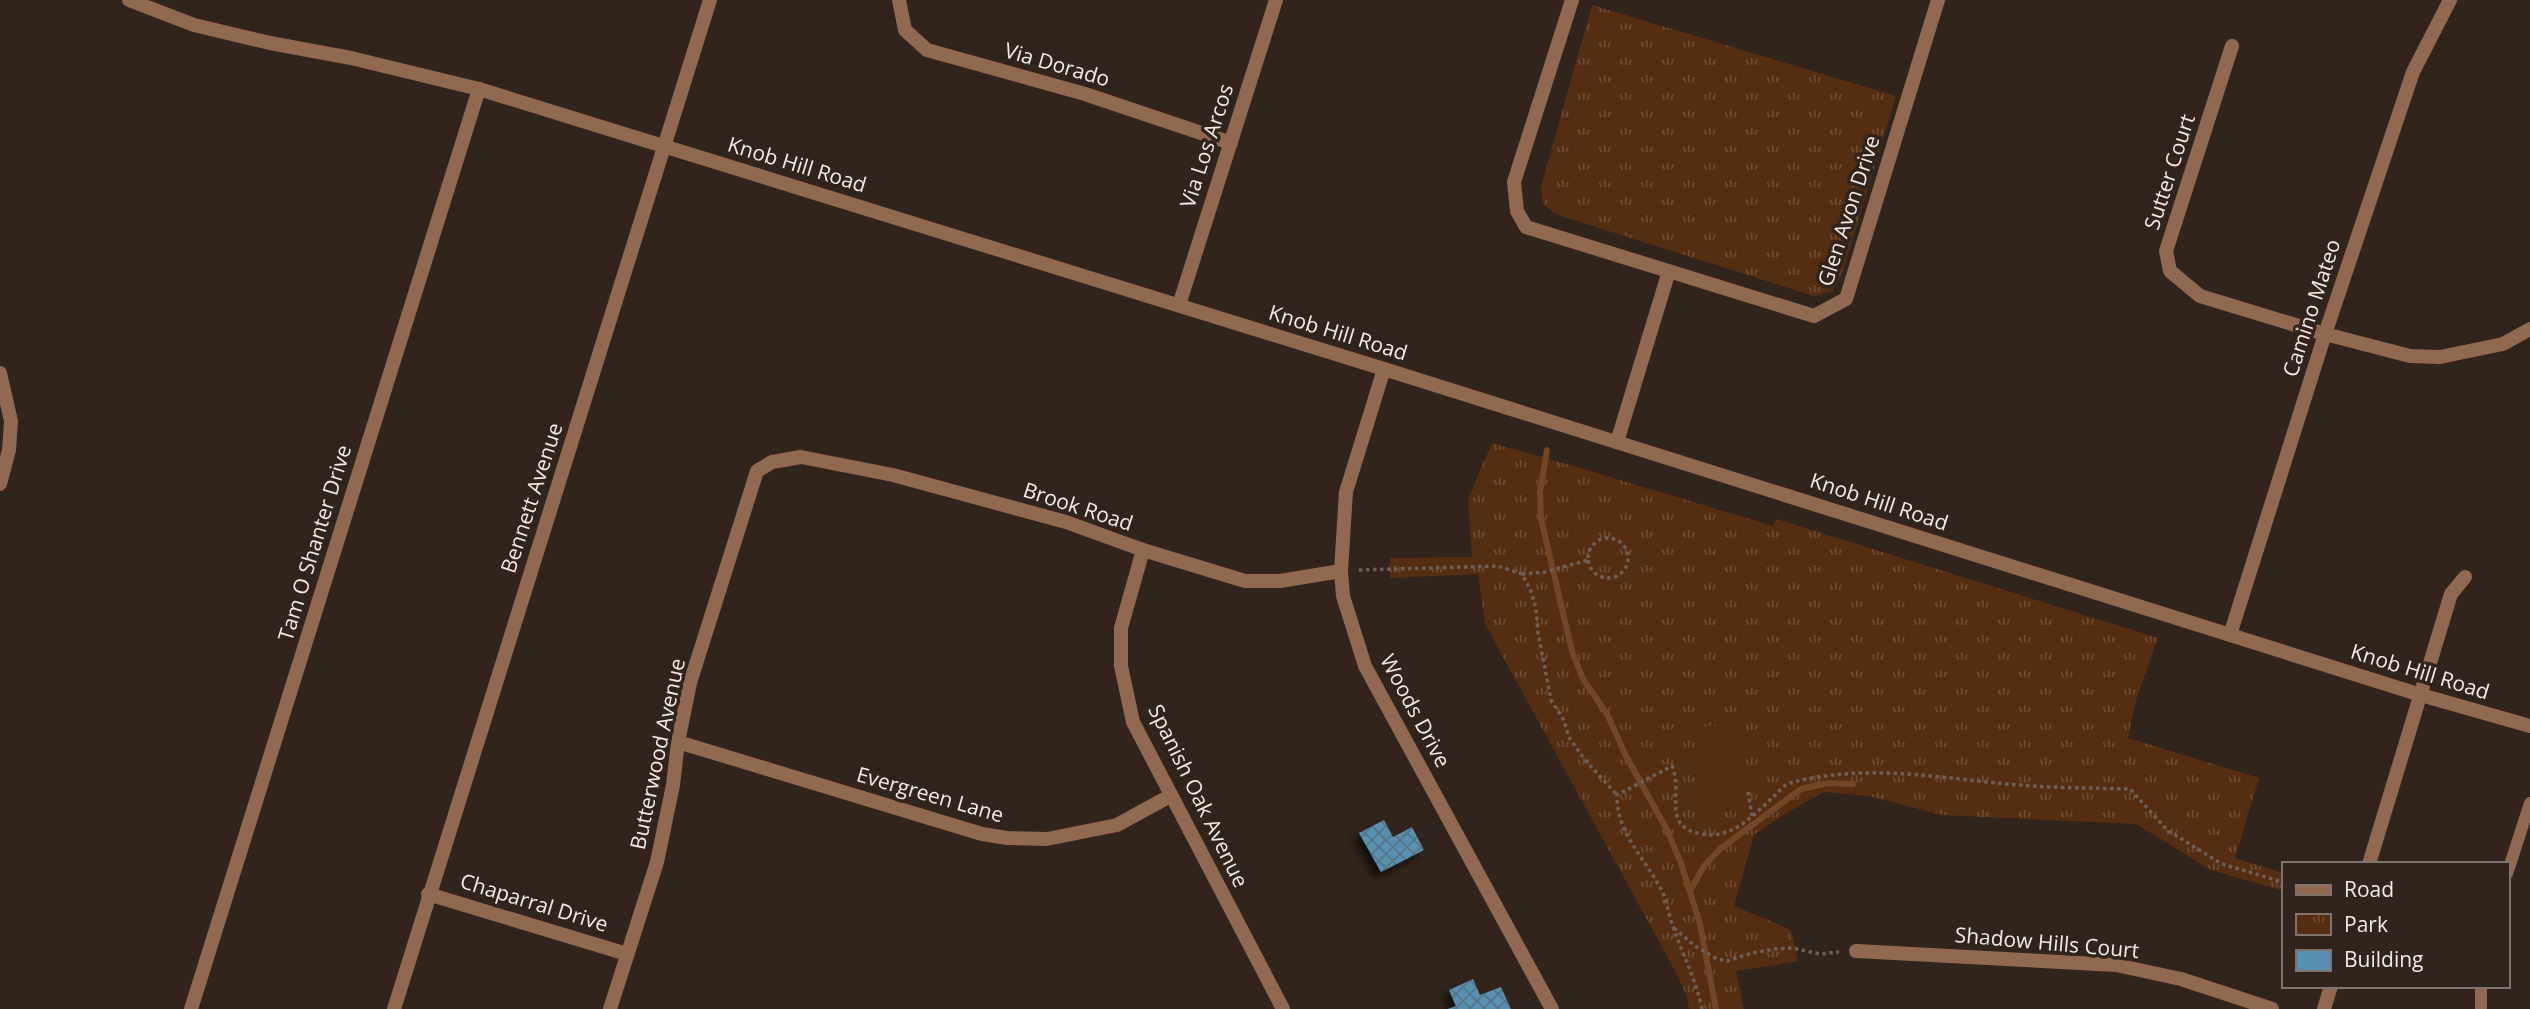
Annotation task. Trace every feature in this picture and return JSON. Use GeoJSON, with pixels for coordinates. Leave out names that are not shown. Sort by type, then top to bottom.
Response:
{"type":"FeatureCollection","features":[{"type":"Feature","properties":{"kind":"street","name":"Knob Hill Road"},"geometry":{"type":"LineString","coordinates":[[129,0],[194,25],[351,58],[479,89],[1179,305],[2421,695],[2530,726]]}},
{"type":"Feature","properties":{"kind":"street","name":"Bennett Avenue"},"geometry":{"type":"LineString","coordinates":[[394,1009],[710,0]]}},
{"type":"Feature","properties":{"kind":"street","name":"Via Dorado"},"geometry":{"type":"LineString","coordinates":[[899,0],[905,30],[927,50],[1085,94],[1231,143]]}},
{"type":"Feature","properties":{"kind":"street","name":"Via Los Arcos"},"geometry":{"type":"LineString","coordinates":[[1179,305],[1276,0]]}},
{"type":"Feature","properties":{"kind":"street","name":"Glen Avon Drive"},"geometry":{"type":"LineString","coordinates":[[1572,0],[1514,182],[1517,211],[1526,227],[1814,316],[1846,299],[1938,0]]}},
{"type":"Feature","properties":{"kind":"street","name":"Camino Mateo"},"geometry":{"type":"LineString","coordinates":[[2230,635],[2325,334],[2413,72],[2450,0]]}},
{"type":"Feature","properties":{"kind":"street","name":"Sutter Court"},"geometry":{"type":"LineString","coordinates":[[2232,46],[2166,251],[2170,271],[2200,296],[2325,334],[2410,356],[2440,357],[2503,344],[2530,329]]}},
{"type":"Feature","properties":{"kind":"street","name":"Tam O Shanter Drive"},"geometry":{"type":"LineString","coordinates":[[191,1009],[479,89]]}},
{"type":"Feature","properties":{"kind":"street"},"geometry":{"type":"LineString","coordinates":[[1617,442],[1669,271]]}},
{"type":"Feature","properties":{"kind":"street","name":"Woods Drive"},"geometry":{"type":"LineString","coordinates":[[1384,369],[1346,492],[1341,571],[1343,596],[1365,666],[1552,1009]]}},
{"type":"Feature","properties":{"kind":"street"},"geometry":{"type":"LineString","coordinates":[[0,373],[11,421],[9,450],[0,484]]}},
{"type":"Feature","properties":{"kind":"street","name":"Brook Road"},"geometry":{"type":"LineString","coordinates":[[801,457],[893,475],[1066,522],[1143,550],[1245,581],[1280,581],[1341,571]]}},
{"type":"Feature","properties":{"kind":"street","name":"Butterwood Avenue"},"geometry":{"type":"LineString","coordinates":[[610,1009],[657,862],[690,683],[757,471],[772,462],[801,457]]}},
{"type":"Feature","properties":{"kind":"street","name":"Spanish Oak Avenue"},"geometry":{"type":"LineString","coordinates":[[1143,550],[1121,628],[1122,666],[1133,722],[1283,1009]]}},
{"type":"Feature","properties":{"kind":"street"},"geometry":{"type":"LineString","coordinates":[[2371,862],[2451,594],[2465,578]]}},
{"type":"Feature","properties":{"kind":"street","name":"Evergreen Lane"},"geometry":{"type":"LineString","coordinates":[[678,742],[982,834],[1007,838],[1047,839],[1117,825],[1170,796]]}},
{"type":"Feature","properties":{"kind":"street","name":"Chaparral Drive"},"geometry":{"type":"LineString","coordinates":[[428,894],[627,954]]}},
{"type":"Feature","properties":{"kind":"street","name":"Shadow Hills Court"},"geometry":{"type":"LineString","coordinates":[[1856,951],[2116,965],[2181,979],[2272,1009]]}},
{"type":"Feature","properties":{"kind":"street"},"geometry":{"type":"LineString","coordinates":[[2324,1009],[2330,988]]}},
{"type":"Feature","properties":{"kind":"lane"},"geometry":{"type":"LineString","coordinates":[[2509,868],[2530,803]]}},
{"type":"Feature","properties":{"kind":"lane"},"geometry":{"type":"LineString","coordinates":[[2481,988],[2481,1009]]}},
{"type":"Feature","properties":{"kind":"path"},"geometry":{"type":"LineString","coordinates":[[1607,538],[1619,541],[1624,546],[1628,559],[1623,571],[1612,578],[1599,576],[1588,560],[1588,554],[1595,543],[1607,538]]}},
{"type":"Feature","properties":{"kind":"path"},"geometry":{"type":"LineString","coordinates":[[1341,571],[1498,566],[1522,574],[1560,569],[1588,560]]}},
{"type":"Feature","properties":{"kind":"path"},"geometry":{"type":"LineString","coordinates":[[1522,574],[1536,609],[1551,700],[1563,719],[1570,739],[1617,794],[1617,812],[1626,833],[1662,893],[1697,984],[1702,1009]]}},
{"type":"Feature","properties":{"kind":"path"},"geometry":{"type":"LineString","coordinates":[[1617,794],[1672,766],[1678,821],[1688,831],[1705,835],[1724,833],[1752,816],[1786,785],[1832,775],[1913,774],[2020,785],[2130,789],[2167,830],[2222,864],[2282,882]]}},
{"type":"Feature","properties":{"kind":"path"},"geometry":{"type":"LineString","coordinates":[[1748,792],[1752,816]]}},
{"type":"Feature","properties":{"kind":"path"},"geometry":{"type":"LineString","coordinates":[[1673,927],[1695,946],[1717,959],[1727,961],[1752,953],[1793,948],[1820,954],[1856,951]]}},
{"type":"Feature","properties":{"kind":"green space"},"geometry":{"type":"Polygon","coordinates":[[[1592,5],[1896,96],[1842,274],[1832,292],[1814,296],[1555,214],[1543,204],[1541,187],[1592,5]]]}},
{"type":"Feature","properties":{"kind":"green space"},"geometry":{"type":"Polygon","coordinates":[[[1492,443],[1773,526],[1776,519],[2158,638],[2136,700],[2128,738],[2259,778],[2235,858],[2282,873],[2282,891],[2211,870],[2136,824],[1942,815],[1869,796],[1824,792],[1754,835],[1734,906],[1791,930],[1798,961],[1736,971],[1744,1009],[1689,1009],[1687,996],[1674,969],[1485,624],[1478,574],[1390,578],[1390,558],[1472,557],[1468,499],[1492,443]]]}},
{"type":"Feature","properties":{"kind":"green space"},"geometry":{"type":"Polygon","coordinates":[[[1744,724],[1749,808],[1699,812],[1693,727],[1744,724]]]}},
{"type":"Feature","properties":{"kind":"building"},"geometry":{"type":"Polygon","coordinates":[[[1384,820],[1393,837],[1412,827],[1424,850],[1381,872],[1359,833],[1384,820]]]}},
{"type":"Feature","properties":{"kind":"building"},"geometry":{"type":"Polygon","coordinates":[[[1473,979],[1480,995],[1501,987],[1511,1009],[1448,1009],[1456,1006],[1449,990],[1473,979]]]}},
{"type":"Feature","properties":{"kind":"waterway"},"geometry":{"type":"LineString","coordinates":[[1547,450],[1540,492],[1541,519],[1572,651],[1583,679],[1607,714],[1626,756],[1667,830],[1681,863],[1700,924],[1716,1009]]}},
{"type":"Feature","properties":{"kind":"waterway"},"geometry":{"type":"LineString","coordinates":[[1691,889],[1704,866],[1720,849],[1801,789],[1828,783],[1853,784]]}}]}
